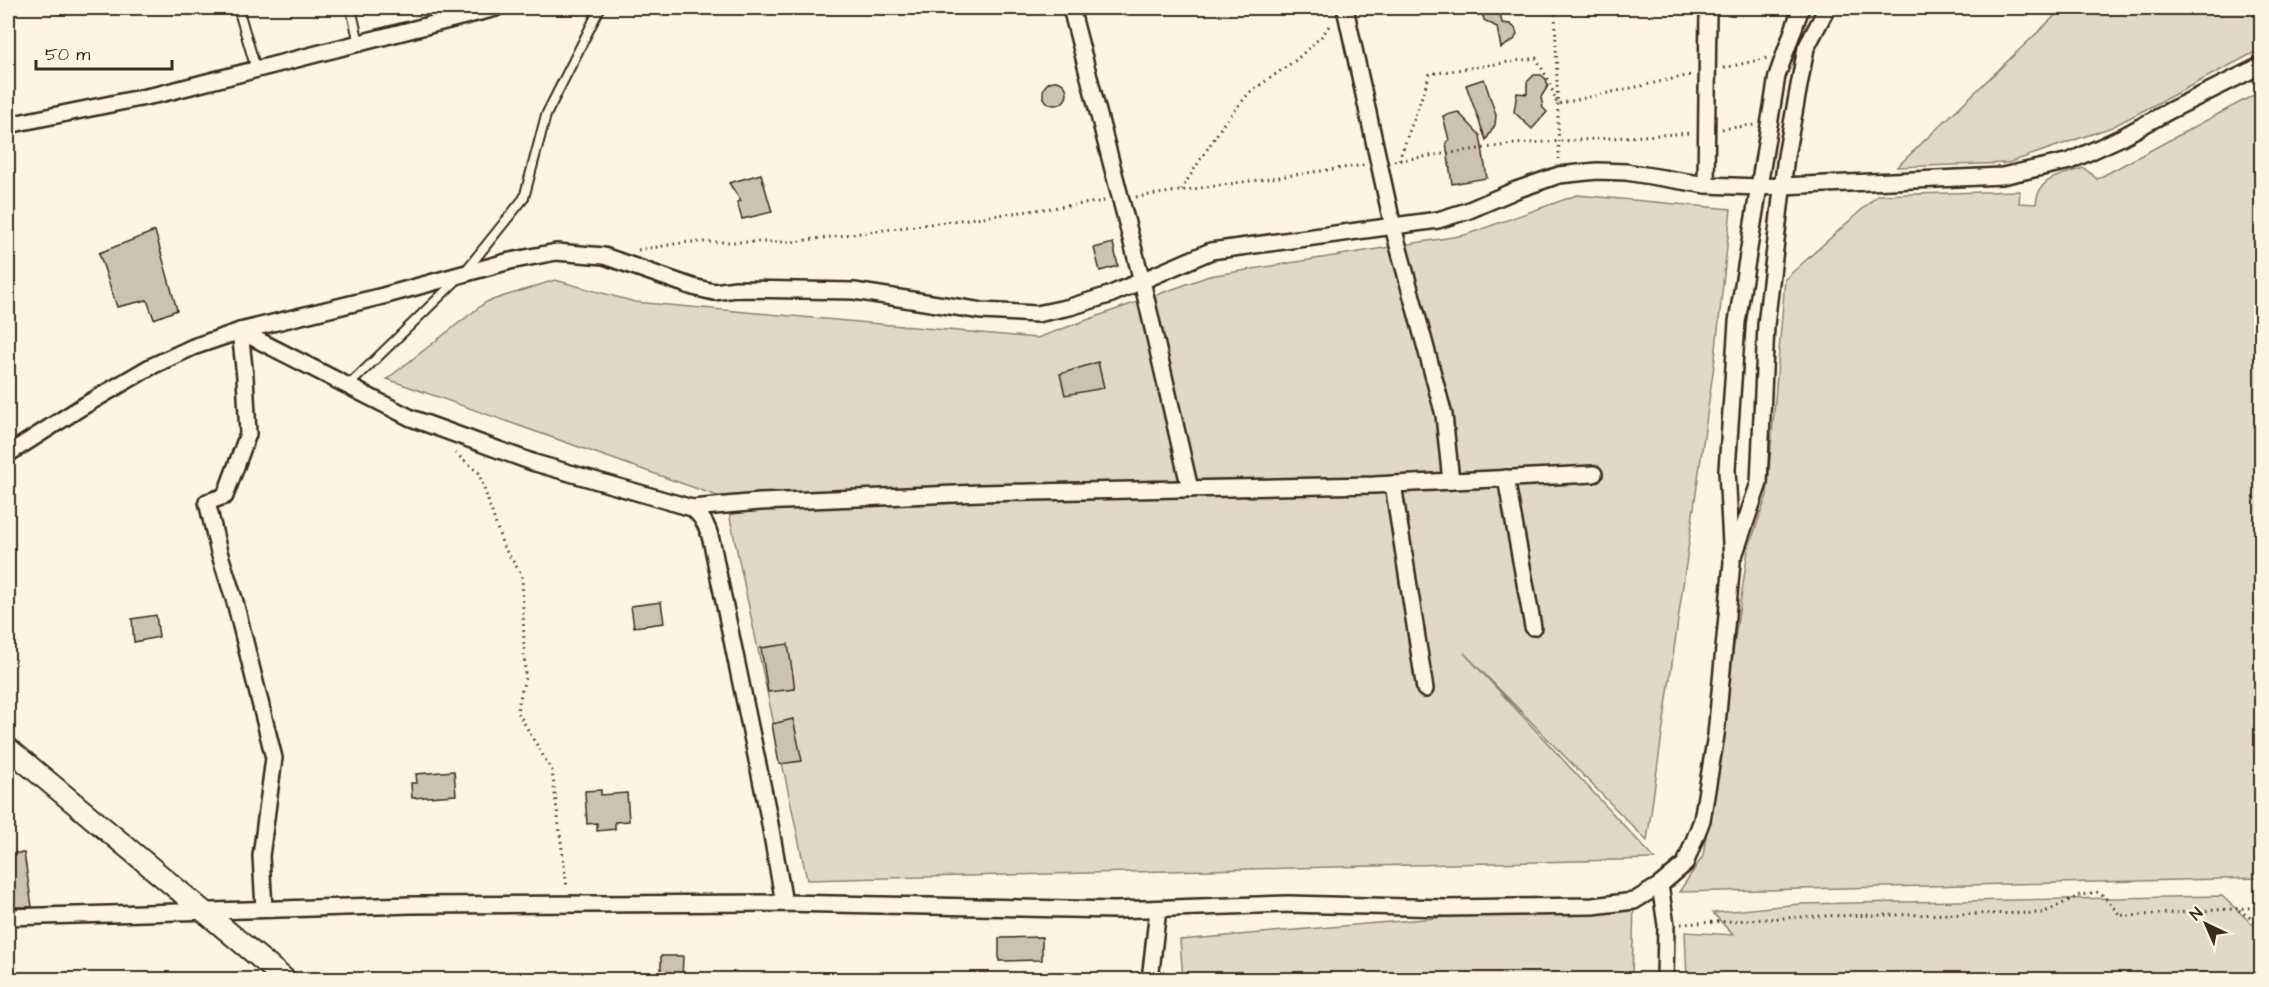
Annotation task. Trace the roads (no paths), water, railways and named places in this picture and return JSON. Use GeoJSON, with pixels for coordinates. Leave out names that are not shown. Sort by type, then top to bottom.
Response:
{"type":"FeatureCollection","features":[{"type":"Feature","properties":{"kind":"street"},"geometry":{"type":"LineString","coordinates":[[8,125],[160,94],[359,43],[467,11],[496,8]]}},
{"type":"Feature","properties":{"kind":"street"},"geometry":{"type":"LineString","coordinates":[[1071,8],[1142,281],[1190,489]]}},
{"type":"Feature","properties":{"kind":"street"},"geometry":{"type":"LineString","coordinates":[[1706,185],[1708,8]]}},
{"type":"Feature","properties":{"kind":"street"},"geometry":{"type":"LineString","coordinates":[[8,917],[412,904],[783,903],[1092,910],[1288,904],[1446,908],[1593,906],[1634,901],[1660,885],[1685,864],[1702,820],[1716,735],[1732,562],[1727,470],[1737,322],[1777,76],[1801,8]]}},
{"type":"Feature","properties":{"kind":"street"},"geometry":{"type":"LineString","coordinates":[[1732,562],[1759,483],[1766,325],[1785,156],[1806,48],[1827,8]]}},
{"type":"Feature","properties":{"kind":"street"},"geometry":{"type":"LineString","coordinates":[[1341,12],[1393,226],[1444,415],[1451,481]]}},
{"type":"Feature","properties":{"kind":"street"},"geometry":{"type":"LineString","coordinates":[[8,454],[150,367],[193,347],[240,331],[510,261],[556,252],[604,256],[693,288],[714,292],[736,289],[854,291],[982,311],[1037,314],[1070,308],[1109,295],[1211,251],[1438,220],[1559,175],[1597,171],[1626,172],[1706,185],[1758,188],[2002,176],[2070,161],[2262,65]]}},
{"type":"Feature","properties":{"kind":"street"},"geometry":{"type":"LineString","coordinates":[[240,331],[411,418],[535,463],[692,508],[760,502],[980,493],[1393,484],[1593,474]]}},
{"type":"Feature","properties":{"kind":"street"},"geometry":{"type":"LineString","coordinates":[[240,331],[248,434],[225,496],[207,502],[219,552],[236,602],[274,758],[261,856],[264,909]]}},
{"type":"Feature","properties":{"kind":"street"},"geometry":{"type":"LineString","coordinates":[[1506,478],[1533,627]]}},
{"type":"Feature","properties":{"kind":"street"},"geometry":{"type":"LineString","coordinates":[[1393,484],[1425,689]]}},
{"type":"Feature","properties":{"kind":"street"},"geometry":{"type":"LineString","coordinates":[[692,508],[701,515],[709,528],[768,813],[783,903]]}},
{"type":"Feature","properties":{"kind":"street"},"geometry":{"type":"LineString","coordinates":[[8,748],[286,980]]}},
{"type":"Feature","properties":{"kind":"street"},"geometry":{"type":"LineString","coordinates":[[1660,885],[1666,925],[1665,980]]}},
{"type":"Feature","properties":{"kind":"street"},"geometry":{"type":"LineString","coordinates":[[1150,980],[1158,909]]}},
{"type":"Feature","properties":{"kind":"lane"},"geometry":{"type":"LineString","coordinates":[[238,8],[256,69]]}},
{"type":"Feature","properties":{"kind":"lane"},"geometry":{"type":"LineString","coordinates":[[351,8],[359,43]]}},
{"type":"Feature","properties":{"kind":"lane"},"geometry":{"type":"LineString","coordinates":[[348,386],[463,274],[524,198],[546,115],[600,8]]}}]}
